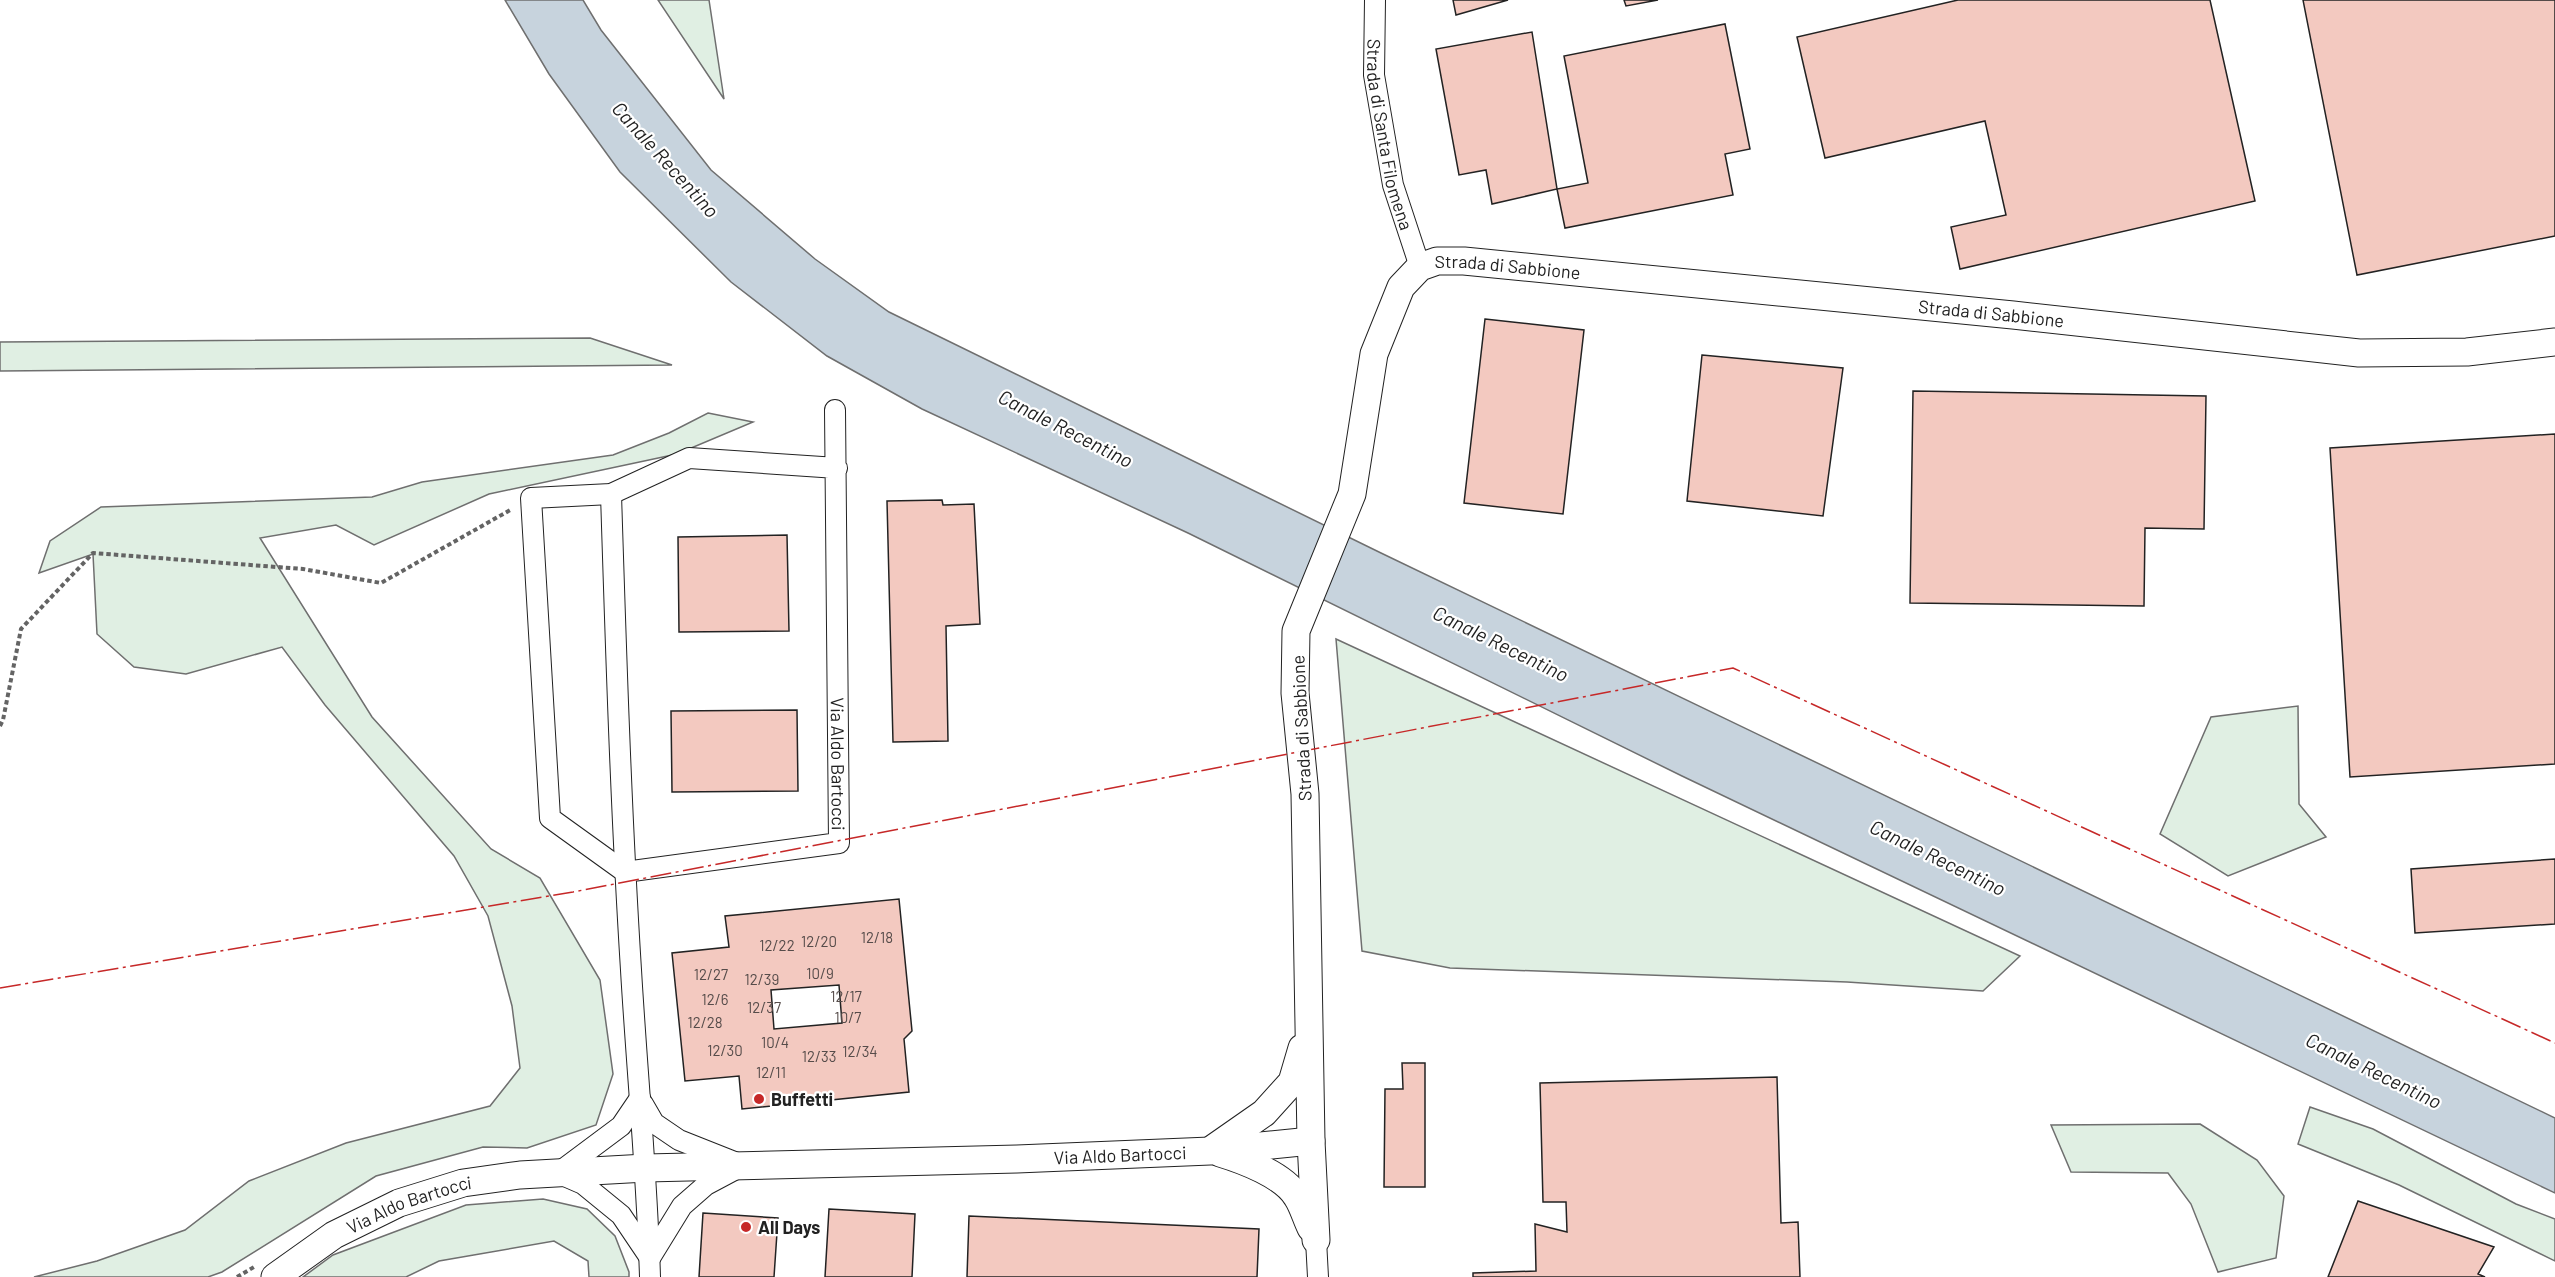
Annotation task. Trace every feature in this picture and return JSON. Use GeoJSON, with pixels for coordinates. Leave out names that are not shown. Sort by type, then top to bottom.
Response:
{"type":"FeatureCollection","features":[{"type":"Feature","properties":{"kind":"main road","name":"Strada di Sabbione"},"geometry":{"type":"LineString","coordinates":[[1316,1240],[1311,1142],[1305,794],[1295,693],[1296,631],[1306,603],[1346,514],[1352,494],[1374,354],[1401,287],[1420,267],[1437,261],[1464,261],[2013,315],[2359,353],[2467,352],[2555,342]]}},
{"type":"Feature","properties":{"kind":"main road","name":"Via Aldo Bartocci"},"geometry":{"type":"LineString","coordinates":[[1210,1150],[1264,1113],[1292,1082],[1310,1022]]}},
{"type":"Feature","properties":{"kind":"main road","name":"Via Aldo Bartocci"},"geometry":{"type":"LineString","coordinates":[[275,1277],[334,1235],[399,1203],[463,1183],[520,1175],[742,1165],[986,1161],[1210,1150],[1311,1142]]}},
{"type":"Feature","properties":{"kind":"main road","name":"Via Aldo Bartocci"},"geometry":{"type":"LineString","coordinates":[[1210,1150],[1249,1162],[1275,1177],[1296,1195],[1316,1240]]}},
{"type":"Feature","properties":{"kind":"street","name":"Strada di Santa Filomena"},"geometry":{"type":"LineString","coordinates":[[1375,0],[1376,86],[1393,185],[1420,267]]}},
{"type":"Feature","properties":{"kind":"street","name":"Via Aldo Bartocci"},"geometry":{"type":"LineString","coordinates":[[625,872],[840,843],[836,410]]}},
{"type":"Feature","properties":{"kind":"street"},"geometry":{"type":"LineString","coordinates":[[625,872],[550,818],[531,498],[611,494],[689,458],[837,468]]}},
{"type":"Feature","properties":{"kind":"street","name":"Via Aldo Bartocci"},"geometry":{"type":"LineString","coordinates":[[611,494],[625,872],[646,1168],[650,1267]]}},
{"type":"Feature","properties":{"kind":"street","name":"Via Aldo Bartocci"},"geometry":{"type":"LineString","coordinates":[[640,1098],[654,1123],[671,1134],[742,1165]]}},
{"type":"Feature","properties":{"kind":"street"},"geometry":{"type":"LineString","coordinates":[[558,1173],[621,1126],[640,1098]]}},
{"type":"Feature","properties":{"kind":"street","name":"Via Aldo Bartocci"},"geometry":{"type":"LineString","coordinates":[[650,1267],[682,1206],[706,1185],[742,1165]]}},
{"type":"Feature","properties":{"kind":"street","name":"Via Aldo Bartocci"},"geometry":{"type":"LineString","coordinates":[[558,1173],[583,1184],[621,1215],[650,1267]]}},
{"type":"Feature","properties":{"kind":"street","name":"Strada di Sabbione"},"geometry":{"type":"LineString","coordinates":[[1316,1240],[1318,1277]]}},
{"type":"Feature","properties":{"kind":"path"},"geometry":{"type":"LineString","coordinates":[[0,726],[21,629],[93,553],[303,569],[381,583],[531,498]]}},
{"type":"Feature","properties":{"kind":"green space"},"geometry":{"type":"Polygon","coordinates":[[[658,0],[709,0],[724,99],[658,0]]]}},
{"type":"Feature","properties":{"kind":"green space"},"geometry":{"type":"Polygon","coordinates":[[[590,338],[672,365],[0,371],[0,342],[590,338]]]}},
{"type":"Feature","properties":{"kind":"green space"},"geometry":{"type":"Polygon","coordinates":[[[708,413],[753,422],[677,454],[489,494],[374,545],[336,525],[260,538],[372,717],[491,849],[540,878],[600,980],[613,1074],[596,1125],[527,1148],[483,1147],[376,1176],[222,1272],[208,1277],[34,1277],[97,1261],[185,1230],[249,1181],[346,1143],[490,1106],[520,1068],[512,1006],[488,916],[454,856],[325,705],[282,647],[186,674],[134,667],[97,634],[93,554],[39,573],[50,541],[101,507],[372,497],[422,482],[613,455],[669,433],[708,413]]]}},
{"type":"Feature","properties":{"kind":"green space"},"geometry":{"type":"Polygon","coordinates":[[[1336,639],[2020,956],[1983,991],[1847,982],[1450,968],[1362,951],[1336,639]]]}},
{"type":"Feature","properties":{"kind":"green space"},"geometry":{"type":"Polygon","coordinates":[[[2298,706],[2299,804],[2326,837],[2228,876],[2160,834],[2211,717],[2298,706]]]}},
{"type":"Feature","properties":{"kind":"green space"},"geometry":{"type":"Polygon","coordinates":[[[2310,1107],[2373,1129],[2516,1204],[2555,1219],[2555,1261],[2399,1185],[2298,1144],[2310,1107]]]}},
{"type":"Feature","properties":{"kind":"green space"},"geometry":{"type":"Polygon","coordinates":[[[2200,1124],[2257,1160],[2284,1196],[2276,1258],[2218,1272],[2191,1204],[2168,1173],[2071,1172],[2051,1125],[2200,1124]]]}},
{"type":"Feature","properties":{"kind":"green space"},"geometry":{"type":"Polygon","coordinates":[[[543,1199],[587,1209],[615,1236],[629,1277],[589,1277],[588,1261],[554,1241],[439,1261],[406,1277],[303,1277],[333,1255],[466,1205],[543,1199]]]}},
{"type":"Feature","properties":{"kind":"water","name":"Canale Recentino"},"geometry":{"type":"Polygon","coordinates":[[[505,0],[583,0],[601,30],[711,170],[815,259],[889,312],[1381,553],[2555,1118],[2555,1193],[1682,776],[1188,533],[922,409],[827,356],[731,282],[620,172],[549,74],[505,0]]]}},
{"type":"Feature","properties":{"kind":"building"},"geometry":{"type":"Polygon","coordinates":[[[1453,0],[1508,0],[1456,15],[1453,0]]]}},
{"type":"Feature","properties":{"kind":"building"},"geometry":{"type":"Polygon","coordinates":[[[1624,0],[1658,0],[1626,6],[1624,0]]]}},
{"type":"Feature","properties":{"kind":"building"},"geometry":{"type":"Polygon","coordinates":[[[1958,0],[2210,0],[2255,201],[1960,269],[1951,227],[2006,215],[1985,121],[1825,158],[1797,37],[1958,0]]]}},
{"type":"Feature","properties":{"kind":"building"},"geometry":{"type":"Polygon","coordinates":[[[2303,0],[2555,0],[2555,236],[2357,275],[2303,0]]]}},
{"type":"Feature","properties":{"kind":"building"},"geometry":{"type":"Polygon","coordinates":[[[1725,24],[1750,149],[1725,154],[1733,195],[1565,228],[1557,189],[1588,183],[1564,56],[1725,24]]]}},
{"type":"Feature","properties":{"kind":"building"},"geometry":{"type":"Polygon","coordinates":[[[1532,32],[1557,189],[1492,204],[1486,170],[1459,175],[1436,49],[1532,32]]]}},
{"type":"Feature","properties":{"kind":"building"},"geometry":{"type":"Polygon","coordinates":[[[1485,319],[1584,330],[1563,514],[1464,503],[1485,319]]]}},
{"type":"Feature","properties":{"kind":"building"},"geometry":{"type":"Polygon","coordinates":[[[1702,355],[1843,368],[1823,516],[1687,501],[1702,355]]]}},
{"type":"Feature","properties":{"kind":"building"},"geometry":{"type":"Polygon","coordinates":[[[1913,391],[2206,396],[2204,529],[2145,528],[2144,606],[1910,603],[1913,391]]]}},
{"type":"Feature","properties":{"kind":"building"},"geometry":{"type":"Polygon","coordinates":[[[2555,434],[2555,764],[2350,777],[2330,448],[2555,434]]]}},
{"type":"Feature","properties":{"kind":"building"},"geometry":{"type":"Polygon","coordinates":[[[942,500],[943,505],[974,504],[980,624],[946,626],[948,741],[893,742],[887,501],[942,500]]]}},
{"type":"Feature","properties":{"kind":"building"},"geometry":{"type":"Polygon","coordinates":[[[787,535],[789,631],[679,632],[678,537],[787,535]]]}},
{"type":"Feature","properties":{"kind":"building"},"geometry":{"type":"Polygon","coordinates":[[[797,710],[798,791],[672,792],[671,711],[797,710]]]}},
{"type":"Feature","properties":{"kind":"building"},"geometry":{"type":"Polygon","coordinates":[[[2555,859],[2555,924],[2415,933],[2411,869],[2555,859]]]}},
{"type":"Feature","properties":{"kind":"building"},"geometry":{"type":"Polygon","coordinates":[[[899,899],[912,1031],[904,1039],[909,1092],[742,1109],[739,1076],[685,1081],[672,953],[729,947],[725,916],[899,899]],[[839,985],[771,990],[774,1029],[842,1023],[839,985]]]}},
{"type":"Feature","properties":{"kind":"building"},"geometry":{"type":"Polygon","coordinates":[[[1402,1063],[1425,1063],[1425,1187],[1384,1187],[1385,1089],[1403,1089],[1402,1063]]]}},
{"type":"Feature","properties":{"kind":"building"},"geometry":{"type":"Polygon","coordinates":[[[1777,1077],[1781,1223],[1798,1222],[1800,1277],[1473,1277],[1473,1273],[1536,1271],[1535,1224],[1567,1232],[1566,1202],[1543,1202],[1540,1083],[1777,1077]]]}},
{"type":"Feature","properties":{"kind":"building"},"geometry":{"type":"Polygon","coordinates":[[[2358,1201],[2494,1247],[2478,1274],[2485,1277],[2328,1277],[2358,1201]]]}},
{"type":"Feature","properties":{"kind":"building"},"geometry":{"type":"Polygon","coordinates":[[[829,1209],[915,1214],[912,1277],[825,1277],[829,1209]]]}},
{"type":"Feature","properties":{"kind":"building"},"geometry":{"type":"Polygon","coordinates":[[[703,1213],[778,1218],[774,1277],[699,1277],[703,1213]]]}},
{"type":"Feature","properties":{"kind":"building"},"geometry":{"type":"Polygon","coordinates":[[[969,1216],[1259,1229],[1257,1277],[967,1277],[969,1216]]]}},
{"type":"Feature","properties":{"kind":"power"},"geometry":{"type":"LineString","coordinates":[[0,988],[573,892],[1733,668],[2555,1043]]}},
{"type":"Feature","properties":{"kind":"place","name":"Buffetti"},"geometry":{"type":"Point","coordinates":[759,1099]}},
{"type":"Feature","properties":{"kind":"place","name":"All Days"},"geometry":{"type":"Point","coordinates":[746,1227]}}]}
